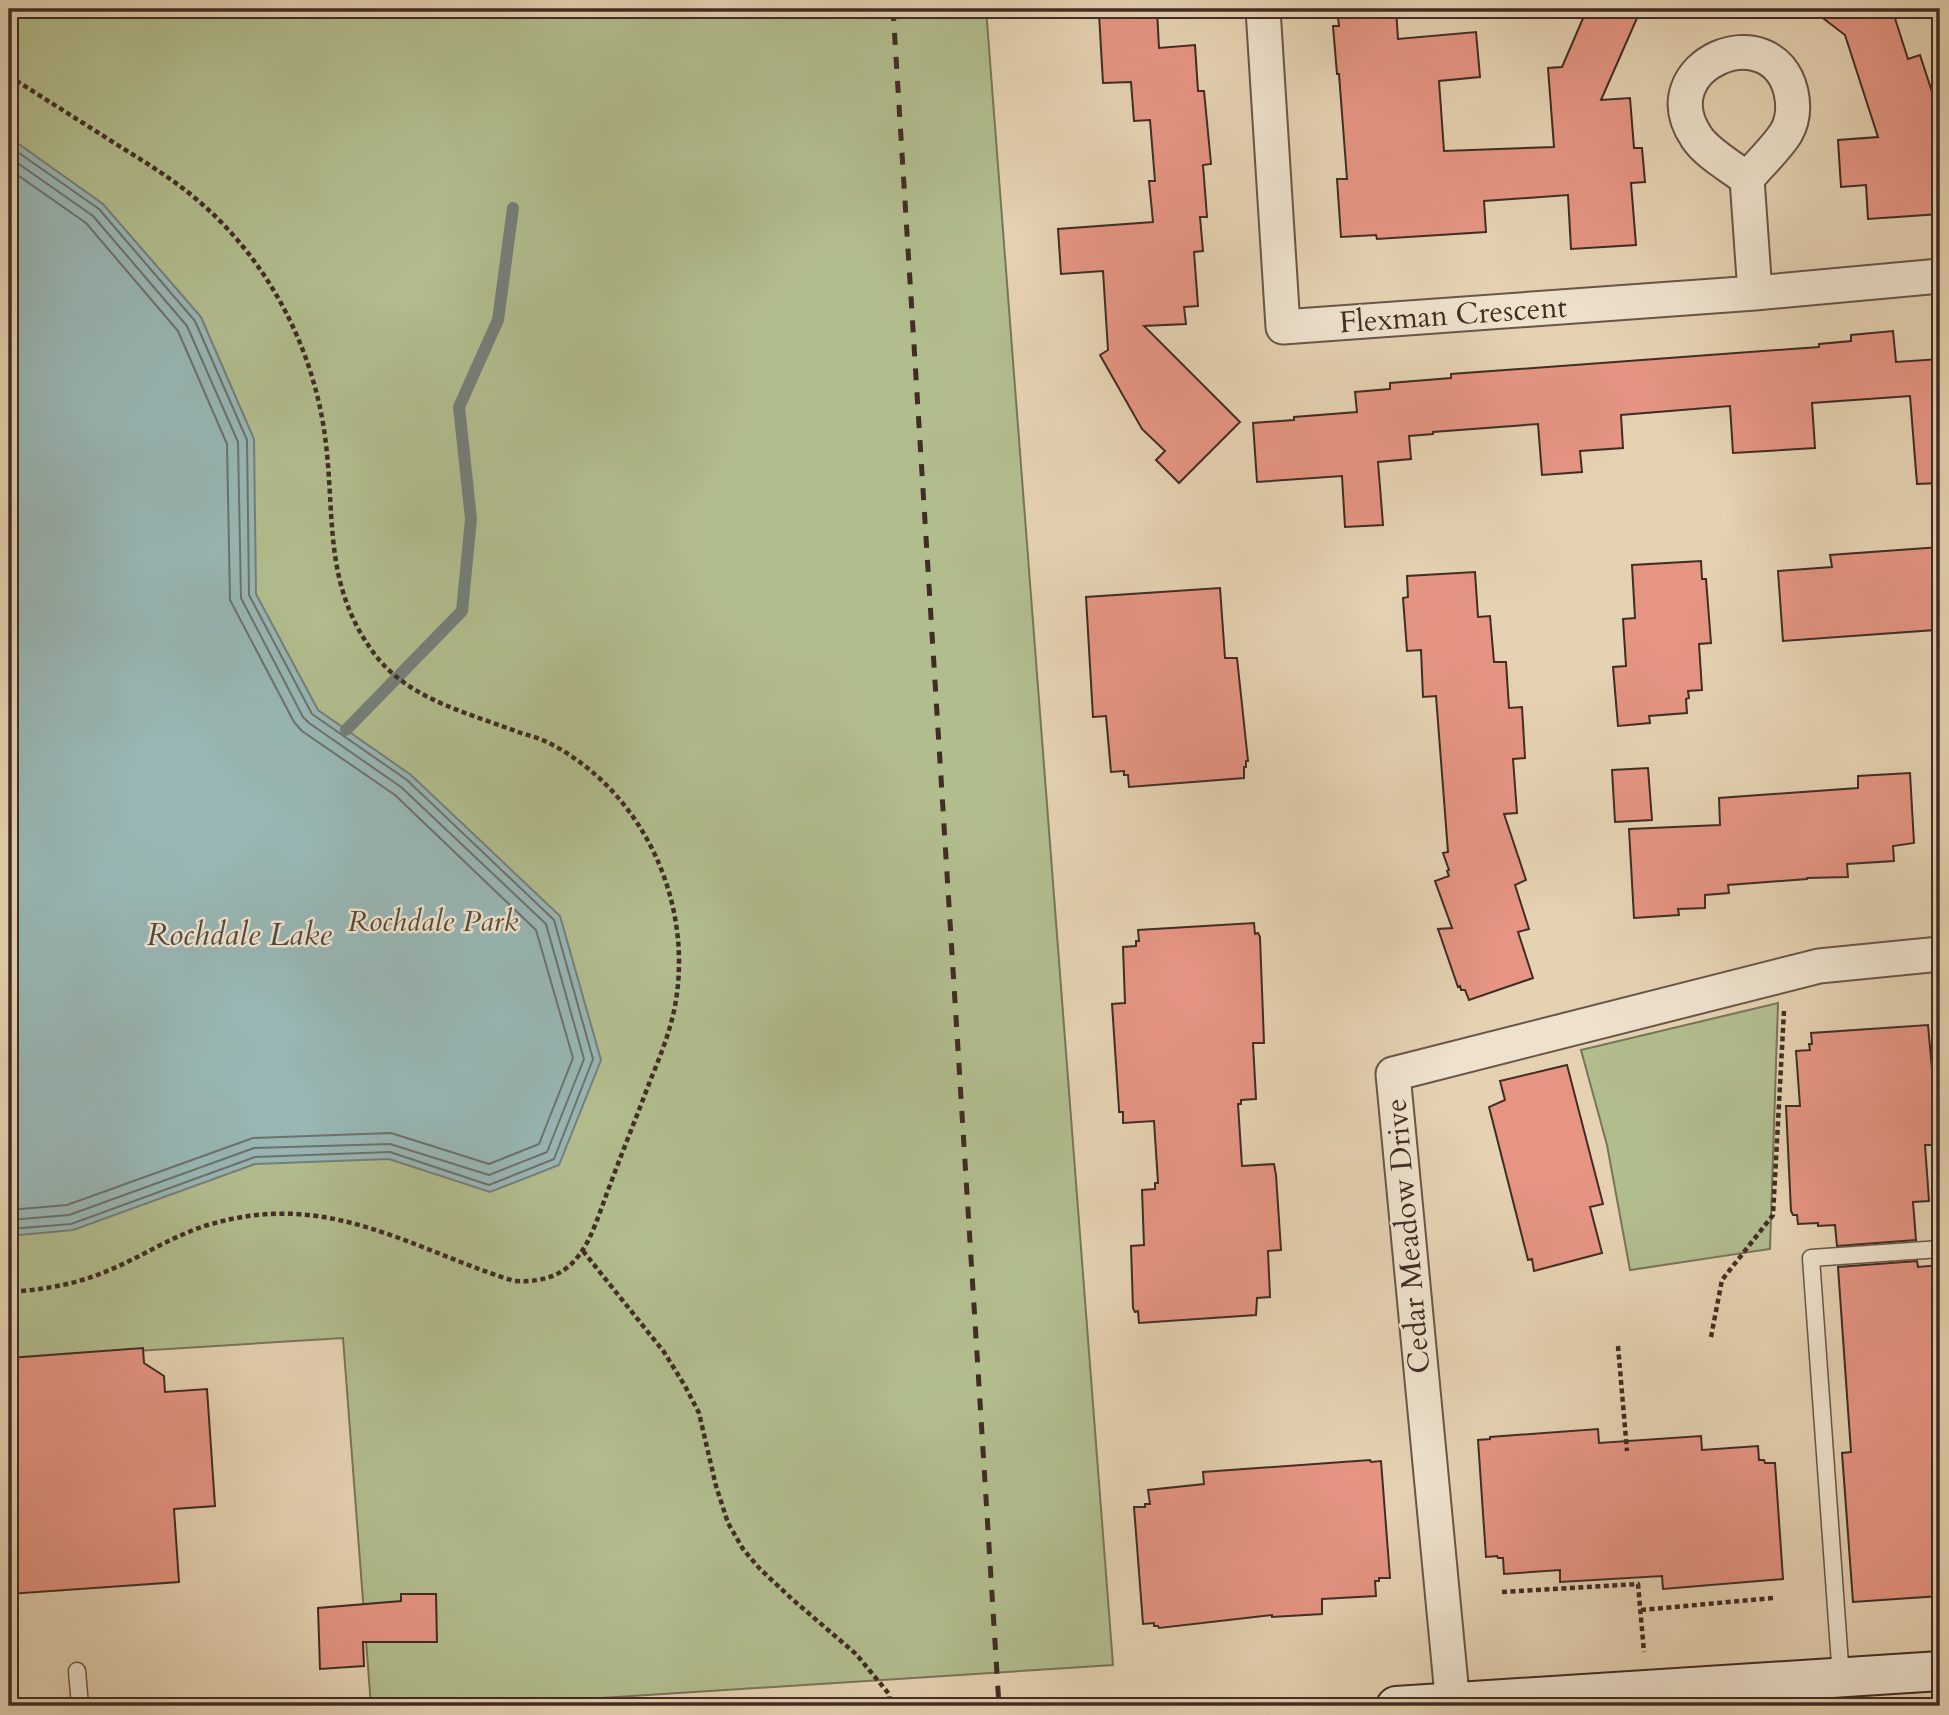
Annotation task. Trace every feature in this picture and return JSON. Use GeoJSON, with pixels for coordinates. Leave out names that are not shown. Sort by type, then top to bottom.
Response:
{"type":"FeatureCollection","features":[{"type":"Feature","properties":{"kind":"main road"},"geometry":{"type":"LineString","coordinates":[[1396,1706],[1452,1705],[1940,1671]]}},
{"type":"Feature","properties":{"kind":"street","name":"Flexman Crescent"},"geometry":{"type":"LineString","coordinates":[[1262,9],[1283,327],[1755,293],[1940,276]]}},
{"type":"Feature","properties":{"kind":"street"},"geometry":{"type":"LineString","coordinates":[[1747,179],[1755,293]]}},
{"type":"Feature","properties":{"kind":"street","name":"Cedar Meadow Drive"},"geometry":{"type":"LineString","coordinates":[[1452,1705],[1392,1074],[1819,966],[1940,954]]}},
{"type":"Feature","properties":{"kind":"lane"},"geometry":{"type":"LineString","coordinates":[[1841,1678],[1811,1258],[1940,1249]]}},
{"type":"Feature","properties":{"kind":"lane"},"geometry":{"type":"LineString","coordinates":[[77,1671],[80,1706]]}},
{"type":"Feature","properties":{"kind":"path"},"geometry":{"type":"LineString","coordinates":[[9,76],[164,175],[195,198],[243,246],[275,292],[308,362],[321,406],[333,554],[338,581],[350,615],[377,657],[406,686],[436,701],[551,744],[592,773],[620,801],[647,837],[662,867],[671,894],[678,931],[680,969],[675,1008],[662,1050],[583,1251],[566,1269],[550,1279],[534,1282],[514,1280],[367,1226],[340,1218],[288,1213],[243,1217],[209,1225],[180,1235],[102,1273],[62,1285],[9,1292]]}},
{"type":"Feature","properties":{"kind":"path"},"geometry":{"type":"LineString","coordinates":[[1711,1337],[1722,1280],[1773,1215],[1786,974]]}},
{"type":"Feature","properties":{"kind":"path"},"geometry":{"type":"LineString","coordinates":[[583,1251],[664,1352],[685,1386],[699,1413],[716,1486],[728,1523],[743,1549],[784,1592],[856,1654],[889,1694],[890,1706]]}},
{"type":"Feature","properties":{"kind":"path"},"geometry":{"type":"LineString","coordinates":[[1618,1346],[1627,1451]]}},
{"type":"Feature","properties":{"kind":"path"},"geometry":{"type":"LineString","coordinates":[[1503,1592],[1638,1584],[1648,1691]]}},
{"type":"Feature","properties":{"kind":"path"},"geometry":{"type":"LineString","coordinates":[[1641,1610],[1773,1598]]}},
{"type":"Feature","properties":{"kind":"green space","name":"Rochdale Park"},"geometry":{"type":"Polygon","coordinates":[[[9,9],[986,9],[1113,1665],[478,1706],[371,1706],[343,1338],[9,1359],[9,9]]]}},
{"type":"Feature","properties":{"kind":"green space"},"geometry":{"type":"Polygon","coordinates":[[[1778,1003],[1770,1249],[1630,1270],[1607,1145],[1581,1050],[1778,1003]]]}},
{"type":"Feature","properties":{"kind":"water","name":"Rochdale Lake"},"geometry":{"type":"Polygon","coordinates":[[[9,137],[103,204],[201,317],[254,439],[256,594],[318,710],[411,775],[560,916],[601,1060],[559,1165],[490,1192],[389,1159],[255,1164],[73,1230],[9,1236],[9,137]]]}},
{"type":"Feature","properties":{"kind":"building"},"geometry":{"type":"Polygon","coordinates":[[[1337,9],[1396,9],[1398,39],[1476,32],[1480,77],[1439,81],[1444,151],[1554,147],[1548,68],[1562,67],[1587,9],[1641,9],[1601,100],[1630,98],[1634,148],[1642,148],[1645,182],[1631,183],[1636,245],[1571,249],[1568,195],[1484,201],[1486,232],[1377,239],[1376,235],[1341,237],[1337,179],[1347,179],[1333,26],[1339,26],[1337,9]]]}},
{"type":"Feature","properties":{"kind":"building"},"geometry":{"type":"Polygon","coordinates":[[[1811,9],[1892,9],[1908,59],[1920,55],[1936,104],[1933,105],[1940,214],[1868,219],[1866,185],[1841,187],[1838,140],[1878,137],[1845,35],[1811,9]]]}},
{"type":"Feature","properties":{"kind":"building"},"geometry":{"type":"Polygon","coordinates":[[[1157,10],[1159,48],[1195,45],[1198,91],[1204,91],[1211,164],[1203,165],[1207,217],[1200,217],[1203,251],[1194,252],[1198,306],[1184,307],[1186,324],[1144,326],[1240,422],[1179,483],[1156,460],[1165,451],[1142,429],[1100,355],[1108,350],[1103,271],[1061,274],[1058,229],[1153,222],[1149,181],[1155,181],[1150,120],[1134,121],[1131,82],[1103,83],[1099,14],[1157,10]]]}},
{"type":"Feature","properties":{"kind":"building"},"geometry":{"type":"Polygon","coordinates":[[[1893,331],[1896,362],[1940,359],[1940,483],[1917,484],[1910,396],[1812,403],[1815,448],[1733,453],[1730,406],[1621,415],[1623,448],[1580,451],[1582,472],[1542,475],[1538,424],[1409,436],[1411,459],[1378,462],[1383,525],[1345,527],[1342,476],[1257,482],[1253,423],[1357,412],[1355,392],[1390,389],[1390,383],[1451,378],[1451,374],[1819,347],[1819,344],[1851,341],[1851,335],[1893,331]]]}},
{"type":"Feature","properties":{"kind":"building"},"geometry":{"type":"Polygon","coordinates":[[[1940,547],[1940,616],[1934,617],[1935,630],[1783,641],[1778,571],[1832,567],[1830,555],[1940,547]]]}},
{"type":"Feature","properties":{"kind":"building"},"geometry":{"type":"Polygon","coordinates":[[[1701,561],[1702,579],[1706,579],[1711,643],[1699,644],[1702,690],[1688,691],[1687,713],[1649,716],[1650,723],[1618,726],[1613,667],[1626,666],[1623,619],[1635,618],[1632,565],[1701,561]]]}},
{"type":"Feature","properties":{"kind":"building"},"geometry":{"type":"Polygon","coordinates":[[[1475,572],[1478,617],[1490,616],[1494,662],[1506,662],[1509,708],[1522,707],[1525,758],[1513,759],[1517,813],[1504,814],[1526,880],[1515,885],[1529,929],[1518,932],[1533,978],[1469,1000],[1465,990],[1458,987],[1438,929],[1452,928],[1435,881],[1449,876],[1443,853],[1448,852],[1436,696],[1423,697],[1421,650],[1407,651],[1403,598],[1408,597],[1407,576],[1475,572]]]}},
{"type":"Feature","properties":{"kind":"building"},"geometry":{"type":"Polygon","coordinates":[[[1220,588],[1225,658],[1237,658],[1248,761],[1244,767],[1244,778],[1129,787],[1128,775],[1124,775],[1124,771],[1111,772],[1106,716],[1093,717],[1086,597],[1220,588]]]}},
{"type":"Feature","properties":{"kind":"building"},"geometry":{"type":"Polygon","coordinates":[[[1648,768],[1652,820],[1615,822],[1612,770],[1648,768]]]}},
{"type":"Feature","properties":{"kind":"building"},"geometry":{"type":"Polygon","coordinates":[[[1910,773],[1914,843],[1893,846],[1894,861],[1847,864],[1848,877],[1728,885],[1729,893],[1705,895],[1705,908],[1678,909],[1679,915],[1634,918],[1629,829],[1720,825],[1719,798],[1858,788],[1858,776],[1910,773]]]}},
{"type":"Feature","properties":{"kind":"building"},"geometry":{"type":"Polygon","coordinates":[[[1254,923],[1255,934],[1258,933],[1260,937],[1264,1043],[1253,1043],[1256,1099],[1241,1100],[1241,1104],[1238,1104],[1242,1166],[1274,1164],[1276,1175],[1281,1250],[1268,1251],[1270,1297],[1257,1298],[1256,1315],[1139,1323],[1138,1311],[1135,1312],[1133,1308],[1131,1246],[1144,1245],[1142,1190],[1155,1189],[1155,1183],[1158,1183],[1154,1121],[1123,1123],[1123,1112],[1119,1112],[1112,1004],[1125,1003],[1123,947],[1136,946],[1136,941],[1139,941],[1138,930],[1254,923]]]}},
{"type":"Feature","properties":{"kind":"building"},"geometry":{"type":"Polygon","coordinates":[[[1928,1025],[1939,1145],[1925,1145],[1929,1201],[1913,1202],[1916,1240],[1837,1246],[1835,1225],[1798,1224],[1797,1215],[1793,1215],[1791,1211],[1786,1106],[1800,1106],[1796,1051],[1810,1050],[1811,1033],[1928,1025]]]}},
{"type":"Feature","properties":{"kind":"building"},"geometry":{"type":"Polygon","coordinates":[[[1567,1065],[1603,1204],[1590,1207],[1602,1253],[1534,1271],[1532,1259],[1528,1260],[1489,1107],[1505,1100],[1500,1081],[1567,1065]]]}},
{"type":"Feature","properties":{"kind":"building"},"geometry":{"type":"Polygon","coordinates":[[[1917,1261],[1918,1267],[1940,1265],[1940,1596],[1853,1602],[1842,1453],[1851,1452],[1838,1267],[1917,1261]]]}},
{"type":"Feature","properties":{"kind":"building"},"geometry":{"type":"Polygon","coordinates":[[[143,1348],[144,1363],[164,1376],[165,1392],[207,1389],[215,1506],[174,1509],[179,1582],[9,1594],[9,1358],[143,1348]]]}},
{"type":"Feature","properties":{"kind":"building"},"geometry":{"type":"Polygon","coordinates":[[[1598,1429],[1599,1443],[1701,1436],[1702,1450],[1758,1446],[1759,1460],[1775,1463],[1783,1579],[1663,1589],[1662,1576],[1560,1582],[1560,1570],[1504,1574],[1503,1558],[1486,1557],[1478,1440],[1598,1429]]]}},
{"type":"Feature","properties":{"kind":"building"},"geometry":{"type":"Polygon","coordinates":[[[1381,1461],[1390,1578],[1379,1578],[1379,1581],[1375,1581],[1376,1596],[1322,1599],[1322,1614],[1272,1615],[1159,1628],[1154,1626],[1154,1623],[1143,1624],[1134,1507],[1150,1504],[1148,1490],[1204,1484],[1203,1472],[1381,1461]]]}},
{"type":"Feature","properties":{"kind":"building"},"geometry":{"type":"Polygon","coordinates":[[[401,1594],[436,1594],[437,1642],[363,1642],[364,1666],[320,1669],[318,1608],[401,1601],[401,1594]]]}},
{"type":"Feature","properties":{"kind":"waterway"},"geometry":{"type":"LineString","coordinates":[[346,730],[462,611],[471,519],[459,407],[498,320],[513,208]]}},
{"type":"Feature","properties":{"kind":"railway"},"geometry":{"type":"LineString","coordinates":[[893,9],[999,1706]]}}]}
